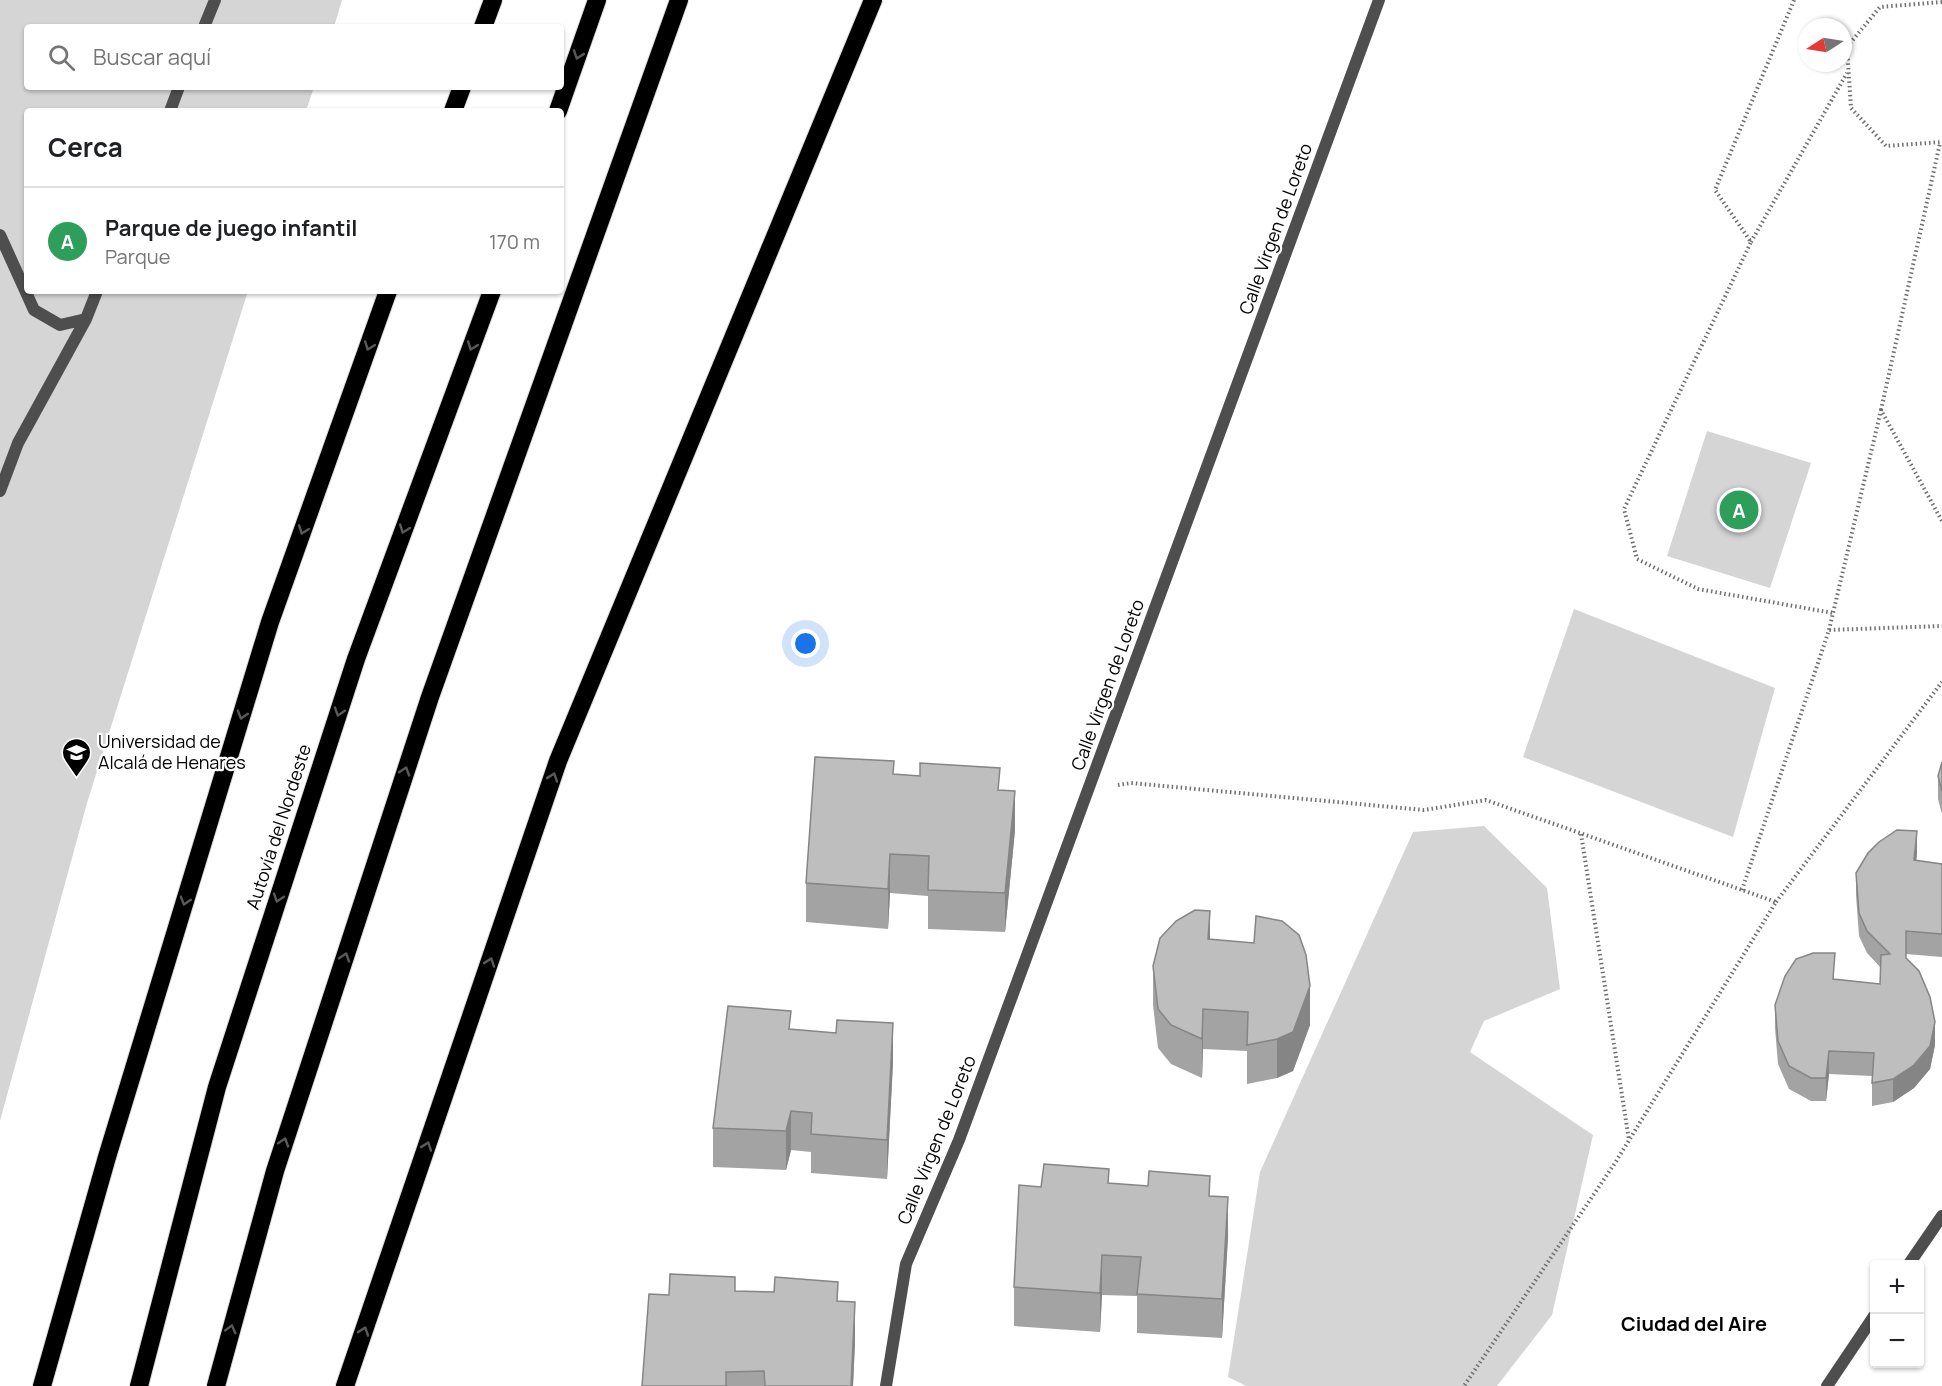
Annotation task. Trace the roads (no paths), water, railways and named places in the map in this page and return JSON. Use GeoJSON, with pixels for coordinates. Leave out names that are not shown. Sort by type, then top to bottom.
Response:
{"type":"FeatureCollection","features":[{"type":"Feature","properties":{"kind":"highway"},"geometry":{"type":"LineString","coordinates":[[484,24],[492,0]]}},
{"type":"Feature","properties":{"kind":"highway"},"geometry":{"type":"LineString","coordinates":[[559,108],[597,0]]}},
{"type":"Feature","properties":{"kind":"highway"},"geometry":{"type":"LineString","coordinates":[[216,1386],[275,1171],[430,697],[679,0]]}},
{"type":"Feature","properties":{"kind":"highway"},"geometry":{"type":"LineString","coordinates":[[345,1386],[558,761],[873,0]]}},
{"type":"Feature","properties":{"kind":"highway"},"geometry":{"type":"LineString","coordinates":[[454,108],[461,90]]}},
{"type":"Feature","properties":{"kind":"highway"},"geometry":{"type":"LineString","coordinates":[[42,1386],[107,1157],[270,622],[387,294]]}},
{"type":"Feature","properties":{"kind":"highway","name":"Autovía del Nordeste"},"geometry":{"type":"LineString","coordinates":[[139,1386],[224,1065],[356,659],[491,294]]}},
{"type":"Feature","properties":{"kind":"street"},"geometry":{"type":"LineString","coordinates":[[205,24],[214,0]]}},
{"type":"Feature","properties":{"kind":"street","name":"Calle Virgen de Loreto"},"geometry":{"type":"LineString","coordinates":[[885,1386],[906,1264],[959,1140],[1379,0]]}},
{"type":"Feature","properties":{"kind":"street"},"geometry":{"type":"LineString","coordinates":[[171,108],[178,90]]}},
{"type":"Feature","properties":{"kind":"street"},"geometry":{"type":"LineString","coordinates":[[0,235],[24,288]]}},
{"type":"Feature","properties":{"kind":"street"},"geometry":{"type":"LineString","coordinates":[[27,294],[34,310],[60,325],[86,319]]}},
{"type":"Feature","properties":{"kind":"street"},"geometry":{"type":"LineString","coordinates":[[0,491],[18,444],[86,319],[96,294]]}},
{"type":"Feature","properties":{"kind":"street"},"geometry":{"type":"LineString","coordinates":[[1912,1260],[1942,1216]]}},
{"type":"Feature","properties":{"kind":"street"},"geometry":{"type":"LineString","coordinates":[[1827,1386],[1870,1323]]}},
{"type":"Feature","properties":{"kind":"place","name":"Parque de juego infantil"},"geometry":{"type":"Point","coordinates":[1739,510]}},
{"type":"Feature","properties":{"kind":"place","name":"Universidad de Alcalá de Henares"},"geometry":{"type":"Point","coordinates":[77,778]}},
{"type":"Feature","properties":{"kind":"district","name":"Ciudad del Aire"},"geometry":{"type":"Point","coordinates":[1694,1324]}}]}
